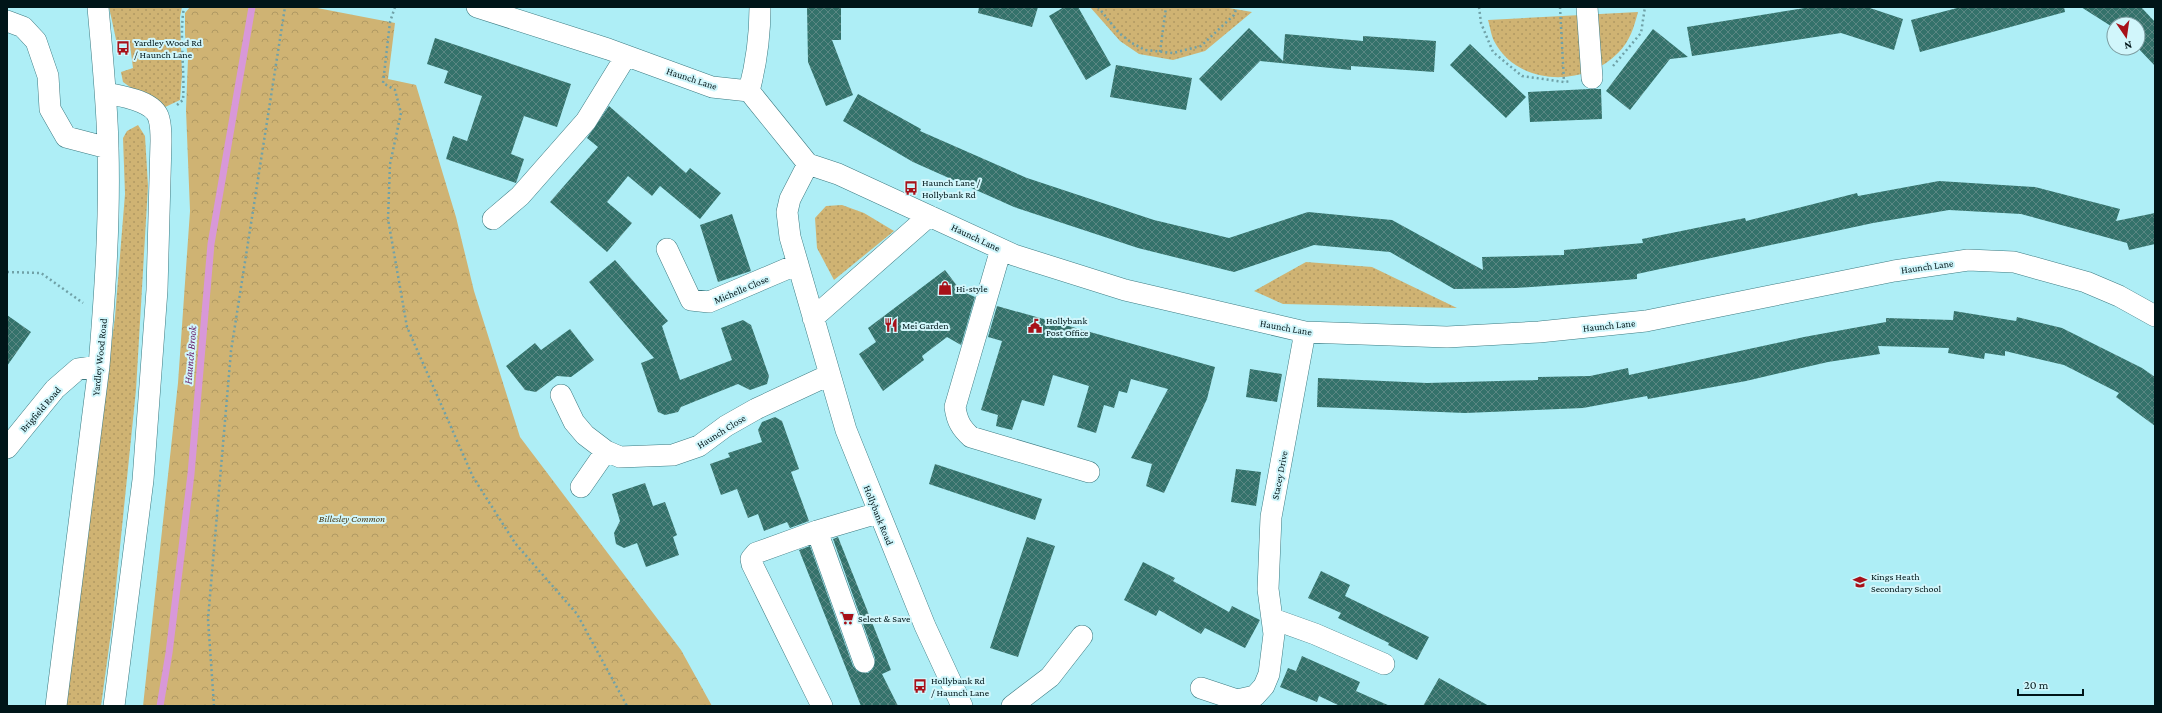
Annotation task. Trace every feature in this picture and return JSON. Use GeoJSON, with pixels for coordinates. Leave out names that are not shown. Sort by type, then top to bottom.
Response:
{"type":"FeatureCollection","features":[{"type":"Feature","properties":{"kind":"street","name":"Yardley Wood Road"},"geometry":{"type":"LineString","coordinates":[[56,706],[99,366],[103,317],[108,232],[108,148],[106,93],[98,7]]}},
{"type":"Feature","properties":{"kind":"street","name":"Haunch Lane"},"geometry":{"type":"LineString","coordinates":[[477,7],[626,56],[712,87],[749,90]]}},
{"type":"Feature","properties":{"kind":"street"},"geometry":{"type":"LineString","coordinates":[[760,7],[758,60],[749,90],[808,164]]}},
{"type":"Feature","properties":{"kind":"street"},"geometry":{"type":"LineString","coordinates":[[1587,7],[1592,78]]}},
{"type":"Feature","properties":{"kind":"street"},"geometry":{"type":"LineString","coordinates":[[7,21],[23,27],[36,40],[48,76],[50,109],[66,137],[108,148]]}},
{"type":"Feature","properties":{"kind":"street"},"geometry":{"type":"LineString","coordinates":[[493,219],[520,196],[586,121],[626,56]]}},
{"type":"Feature","properties":{"kind":"street"},"geometry":{"type":"LineString","coordinates":[[106,93],[129,98],[152,108],[159,118],[161,141],[157,290],[144,464],[114,706]]}},
{"type":"Feature","properties":{"kind":"street","name":"Haunch Lane"},"geometry":{"type":"LineString","coordinates":[[808,164],[838,174],[1014,255],[1125,290],[1305,332],[1447,337],[1539,332],[1646,321],[1894,270],[1968,260],[2014,262],[2086,282],[2119,296],[2155,316]]}},
{"type":"Feature","properties":{"kind":"street","name":"Hollybank Road"},"geometry":{"type":"LineString","coordinates":[[808,164],[790,199],[787,212],[790,237],[829,375],[846,430],[878,513],[925,626],[962,706]]}},
{"type":"Feature","properties":{"kind":"street"},"geometry":{"type":"LineString","coordinates":[[813,318],[928,216]]}},
{"type":"Feature","properties":{"kind":"street","name":"Michelle Close"},"geometry":{"type":"LineString","coordinates":[[667,249],[691,300],[700,303],[709,302],[798,264]]}},
{"type":"Feature","properties":{"kind":"street"},"geometry":{"type":"LineString","coordinates":[[1001,249],[955,407],[956,419],[962,429],[972,437],[1089,472]]}},
{"type":"Feature","properties":{"kind":"street","name":"Stacey Drive"},"geometry":{"type":"LineString","coordinates":[[1201,688],[1237,700],[1255,696],[1264,686],[1269,674],[1273,651],[1273,619],[1268,589],[1271,517],[1305,332]]}},
{"type":"Feature","properties":{"kind":"street","name":"Brigfield Road"},"geometry":{"type":"LineString","coordinates":[[7,448],[55,389],[78,369],[99,366]]}},
{"type":"Feature","properties":{"kind":"street","name":"Haunch Close"},"geometry":{"type":"LineString","coordinates":[[561,395],[574,422],[585,435],[606,451],[620,457],[673,455],[699,446],[726,426],[756,409],[829,375]]}},
{"type":"Feature","properties":{"kind":"street"},"geometry":{"type":"LineString","coordinates":[[581,487],[606,451]]}},
{"type":"Feature","properties":{"kind":"street"},"geometry":{"type":"LineString","coordinates":[[822,706],[752,564],[751,559],[756,552],[817,531],[878,513]]}},
{"type":"Feature","properties":{"kind":"street"},"geometry":{"type":"LineString","coordinates":[[817,531],[864,662]]}},
{"type":"Feature","properties":{"kind":"street"},"geometry":{"type":"LineString","coordinates":[[1273,619],[1315,634],[1384,664]]}},
{"type":"Feature","properties":{"kind":"street"},"geometry":{"type":"LineString","coordinates":[[1012,706],[1050,677],[1082,636]]}},
{"type":"Feature","properties":{"kind":"path"},"geometry":{"type":"LineString","coordinates":[[159,118],[183,100],[185,74],[182,17],[184,7]]}},
{"type":"Feature","properties":{"kind":"path"},"geometry":{"type":"LineString","coordinates":[[214,706],[208,620],[231,351],[285,7]]}},
{"type":"Feature","properties":{"kind":"path"},"geometry":{"type":"LineString","coordinates":[[395,7],[390,22],[383,83],[395,90],[401,114],[390,164],[388,219],[407,327],[473,477],[516,543],[577,614],[627,706]]}},
{"type":"Feature","properties":{"kind":"path"},"geometry":{"type":"LineString","coordinates":[[1098,7],[1119,33],[1132,43],[1145,50],[1173,53],[1201,46],[1234,15],[1237,7]]}},
{"type":"Feature","properties":{"kind":"path"},"geometry":{"type":"LineString","coordinates":[[1160,52],[1166,7]]}},
{"type":"Feature","properties":{"kind":"path"},"geometry":{"type":"LineString","coordinates":[[1479,7],[1481,23],[1493,52],[1522,76],[1564,82],[1592,78],[1615,65],[1641,33],[1645,7]]}},
{"type":"Feature","properties":{"kind":"path"},"geometry":{"type":"LineString","coordinates":[[1560,7],[1564,82]]}},
{"type":"Feature","properties":{"kind":"path"},"geometry":{"type":"LineString","coordinates":[[7,272],[41,273],[103,317]]}},
{"type":"Feature","properties":{"kind":"green space"},"geometry":{"type":"Polygon","coordinates":[[[109,7],[182,7],[180,17],[182,74],[180,100],[161,109],[123,82],[121,72],[133,68],[130,45],[117,44],[109,7]]]}},
{"type":"Feature","properties":{"kind":"green space","name":"Billesley Common"},"geometry":{"type":"Polygon","coordinates":[[[190,7],[312,7],[395,23],[388,79],[416,85],[456,217],[474,291],[520,437],[681,650],[712,706],[143,706],[178,383],[190,211],[186,110],[188,58],[185,35],[185,13],[190,7]]]}},
{"type":"Feature","properties":{"kind":"green space"},"geometry":{"type":"Polygon","coordinates":[[[1090,7],[1223,7],[1252,12],[1205,51],[1173,60],[1139,54],[1120,41],[1090,7]]]}},
{"type":"Feature","properties":{"kind":"green space"},"geometry":{"type":"Polygon","coordinates":[[[1638,12],[1629,39],[1618,53],[1604,64],[1588,72],[1571,76],[1553,77],[1535,74],[1519,67],[1505,56],[1494,41],[1488,20],[1638,12]]]}},
{"type":"Feature","properties":{"kind":"green space"},"geometry":{"type":"Polygon","coordinates":[[[138,125],[145,136],[148,186],[136,390],[112,625],[101,706],[64,706],[115,317],[125,194],[123,138],[127,131],[138,125]]]}},
{"type":"Feature","properties":{"kind":"green space"},"geometry":{"type":"Polygon","coordinates":[[[842,205],[864,213],[894,231],[834,280],[817,248],[815,218],[826,206],[842,205]]]}},
{"type":"Feature","properties":{"kind":"green space"},"geometry":{"type":"Polygon","coordinates":[[[1306,262],[1372,267],[1457,308],[1283,304],[1254,291],[1306,262]]]}},
{"type":"Feature","properties":{"kind":"building"},"geometry":{"type":"Polygon","coordinates":[[[807,7],[841,7],[841,40],[832,40],[853,95],[826,106],[808,62],[807,7]]]}},
{"type":"Feature","properties":{"kind":"building"},"geometry":{"type":"Polygon","coordinates":[[[979,7],[1038,7],[1032,27],[978,13],[979,7]]]}},
{"type":"Feature","properties":{"kind":"building"},"geometry":{"type":"Polygon","coordinates":[[[1064,7],[1078,7],[1111,65],[1086,80],[1049,16],[1064,7]]]}},
{"type":"Feature","properties":{"kind":"building"},"geometry":{"type":"Polygon","coordinates":[[[1811,7],[1867,7],[1903,19],[1894,50],[1841,33],[1692,56],[1687,27],[1811,7]]]}},
{"type":"Feature","properties":{"kind":"building"},"geometry":{"type":"Polygon","coordinates":[[[1961,7],[2064,7],[2065,12],[1920,52],[1911,20],[1961,7]]]}},
{"type":"Feature","properties":{"kind":"building"},"geometry":{"type":"Polygon","coordinates":[[[2081,7],[2141,7],[2155,22],[2155,66],[2146,56],[2146,16],[2106,16],[2106,23],[2081,7]]]}},
{"type":"Feature","properties":{"kind":"building"},"geometry":{"type":"Polygon","coordinates":[[[1249,28],[1283,61],[1285,34],[1363,41],[1363,36],[1436,41],[1434,72],[1351,66],[1351,70],[1260,61],[1221,101],[1199,79],[1249,28]]]}},
{"type":"Feature","properties":{"kind":"building"},"geometry":{"type":"Polygon","coordinates":[[[1653,29],[1688,57],[1670,59],[1630,110],[1606,91],[1653,29]]]}},
{"type":"Feature","properties":{"kind":"building"},"geometry":{"type":"Polygon","coordinates":[[[435,38],[571,84],[557,127],[524,116],[511,154],[524,159],[516,183],[446,159],[453,136],[467,141],[482,96],[444,83],[448,71],[427,64],[435,38]]]}},
{"type":"Feature","properties":{"kind":"building"},"geometry":{"type":"Polygon","coordinates":[[[1470,44],[1526,97],[1506,118],[1450,65],[1470,44]]]}},
{"type":"Feature","properties":{"kind":"building"},"geometry":{"type":"Polygon","coordinates":[[[1116,65],[1192,78],[1186,110],[1110,97],[1116,65]]]}},
{"type":"Feature","properties":{"kind":"building"},"geometry":{"type":"Polygon","coordinates":[[[1601,89],[1602,119],[1530,122],[1528,92],[1601,89]]]}},
{"type":"Feature","properties":{"kind":"building"},"geometry":{"type":"Polygon","coordinates":[[[858,94],[921,129],[920,131],[1027,178],[1154,220],[1229,238],[1308,212],[1392,220],[1483,270],[1482,257],[1564,255],[1564,250],[1643,243],[1642,239],[1745,218],[1746,221],[1857,193],[1858,196],[1939,181],[2035,187],[2120,209],[2116,221],[2155,213],[2155,244],[2129,250],[2127,243],[2021,214],[1949,210],[1873,223],[1637,274],[1637,279],[1516,288],[1454,289],[1390,252],[1314,245],[1234,272],[1138,248],[1014,207],[913,162],[843,121],[858,94]]]}},
{"type":"Feature","properties":{"kind":"building"},"geometry":{"type":"Polygon","coordinates":[[[609,106],[686,173],[690,168],[721,193],[700,219],[660,186],[652,196],[628,176],[607,202],[632,223],[607,252],[550,202],[598,147],[587,138],[609,106]]]}},
{"type":"Feature","properties":{"kind":"building"},"geometry":{"type":"Polygon","coordinates":[[[732,214],[751,271],[718,282],[700,225],[732,214]]]}},
{"type":"Feature","properties":{"kind":"building"},"geometry":{"type":"Polygon","coordinates":[[[615,260],[668,321],[662,326],[680,380],[732,360],[721,328],[743,320],[751,325],[769,376],[767,384],[750,390],[738,384],[681,407],[678,412],[665,415],[658,412],[641,363],[654,358],[589,282],[615,260]]]}},
{"type":"Feature","properties":{"kind":"building"},"geometry":{"type":"Polygon","coordinates":[[[945,270],[961,291],[975,297],[961,345],[947,337],[922,356],[924,360],[883,391],[859,354],[876,342],[868,328],[945,270]]]}},
{"type":"Feature","properties":{"kind":"building"},"geometry":{"type":"Polygon","coordinates":[[[997,306],[1215,367],[1207,399],[1164,493],[1146,486],[1152,464],[1131,458],[1168,389],[1131,379],[1127,393],[1119,391],[1114,408],[1104,405],[1096,433],[1077,427],[1089,386],[1053,375],[1044,406],[1022,400],[1012,430],[996,426],[998,415],[981,410],[1002,341],[988,337],[997,306]]]}},
{"type":"Feature","properties":{"kind":"building"},"geometry":{"type":"Polygon","coordinates":[[[1954,311],[2016,321],[2017,317],[2062,328],[2142,368],[2155,377],[2155,426],[2116,397],[2119,393],[2064,365],[2005,351],[2005,356],[1985,353],[1984,359],[1948,353],[1949,348],[1878,346],[1880,354],[1828,362],[1746,381],[1648,399],[1647,396],[1583,408],[1465,413],[1317,407],[1318,378],[1427,383],[1538,380],[1538,377],[1590,376],[1628,368],[1629,375],[1804,337],[1886,322],[1886,318],[1953,320],[1954,311]]]}},
{"type":"Feature","properties":{"kind":"building"},"geometry":{"type":"Polygon","coordinates":[[[7,315],[31,332],[7,366],[7,315]]]}},
{"type":"Feature","properties":{"kind":"building"},"geometry":{"type":"Polygon","coordinates":[[[570,329],[594,360],[571,377],[557,376],[536,392],[525,390],[506,366],[535,343],[541,350],[570,329]]]}},
{"type":"Feature","properties":{"kind":"building"},"geometry":{"type":"Polygon","coordinates":[[[1250,369],[1282,374],[1277,402],[1246,397],[1250,369]]]}},
{"type":"Feature","properties":{"kind":"building"},"geometry":{"type":"Polygon","coordinates":[[[775,417],[782,421],[799,469],[791,472],[809,521],[790,528],[787,522],[764,531],[758,514],[748,518],[737,489],[721,495],[710,464],[730,457],[728,453],[762,442],[758,430],[762,422],[775,417]]]}},
{"type":"Feature","properties":{"kind":"building"},"geometry":{"type":"Polygon","coordinates":[[[935,464],[1042,499],[1035,520],[929,484],[935,464]]]}},
{"type":"Feature","properties":{"kind":"building"},"geometry":{"type":"Polygon","coordinates":[[[1236,469],[1261,472],[1256,506],[1231,502],[1236,469]]]}},
{"type":"Feature","properties":{"kind":"building"},"geometry":{"type":"Polygon","coordinates":[[[645,483],[653,506],[665,502],[677,535],[673,537],[679,555],[646,567],[637,543],[624,548],[616,544],[614,533],[620,521],[612,494],[645,483]]]}},
{"type":"Feature","properties":{"kind":"building"},"geometry":{"type":"Polygon","coordinates":[[[838,537],[891,670],[882,674],[898,706],[861,706],[799,550],[810,546],[853,666],[857,671],[868,673],[873,669],[875,658],[833,539],[838,537]]]}},
{"type":"Feature","properties":{"kind":"building"},"geometry":{"type":"Polygon","coordinates":[[[1027,537],[1055,546],[1018,657],[990,648],[1027,537]]]}},
{"type":"Feature","properties":{"kind":"building"},"geometry":{"type":"Polygon","coordinates":[[[1143,562],[1175,578],[1173,581],[1229,612],[1232,606],[1260,620],[1245,648],[1205,628],[1201,634],[1159,610],[1156,616],[1124,600],[1143,562]]]}},
{"type":"Feature","properties":{"kind":"building"},"geometry":{"type":"Polygon","coordinates":[[[1321,571],[1350,585],[1345,596],[1429,637],[1417,660],[1388,645],[1389,643],[1338,618],[1341,613],[1308,598],[1321,571]]]}},
{"type":"Feature","properties":{"kind":"building"},"geometry":{"type":"Polygon","coordinates":[[[1302,656],[1360,682],[1356,691],[1390,706],[1340,706],[1319,696],[1317,702],[1280,687],[1288,668],[1296,671],[1302,656]]]}},
{"type":"Feature","properties":{"kind":"building"},"geometry":{"type":"Polygon","coordinates":[[[1439,678],[1489,706],[1423,706],[1439,678]]]}},
{"type":"Feature","properties":{"kind":"waterway","name":"Haunch Brook"},"geometry":{"type":"LineString","coordinates":[[160,706],[169,653],[191,474],[211,244],[252,7]]}},
{"type":"Feature","properties":{"kind":"place","name":"Yardley Wood Rd / Haunch Lane"},"geometry":{"type":"Point","coordinates":[123,48]}},
{"type":"Feature","properties":{"kind":"place","name":"Haunch Lane / Hollybank Rd"},"geometry":{"type":"Point","coordinates":[911,188]}},
{"type":"Feature","properties":{"kind":"place","name":"Hi-style"},"geometry":{"type":"Point","coordinates":[945,288]}},
{"type":"Feature","properties":{"kind":"place","name":"Mei Garden"},"geometry":{"type":"Point","coordinates":[891,325]}},
{"type":"Feature","properties":{"kind":"place","name":"Hollybank Post Office"},"geometry":{"type":"Point","coordinates":[1035,326]}},
{"type":"Feature","properties":{"kind":"place","name":"Kings Heath Secondary School"},"geometry":{"type":"Point","coordinates":[1860,582]}},
{"type":"Feature","properties":{"kind":"place","name":"Select & Save"},"geometry":{"type":"Point","coordinates":[847,618]}},
{"type":"Feature","properties":{"kind":"place","name":"Hollybank Rd / Haunch Lane"},"geometry":{"type":"Point","coordinates":[920,686]}}]}
